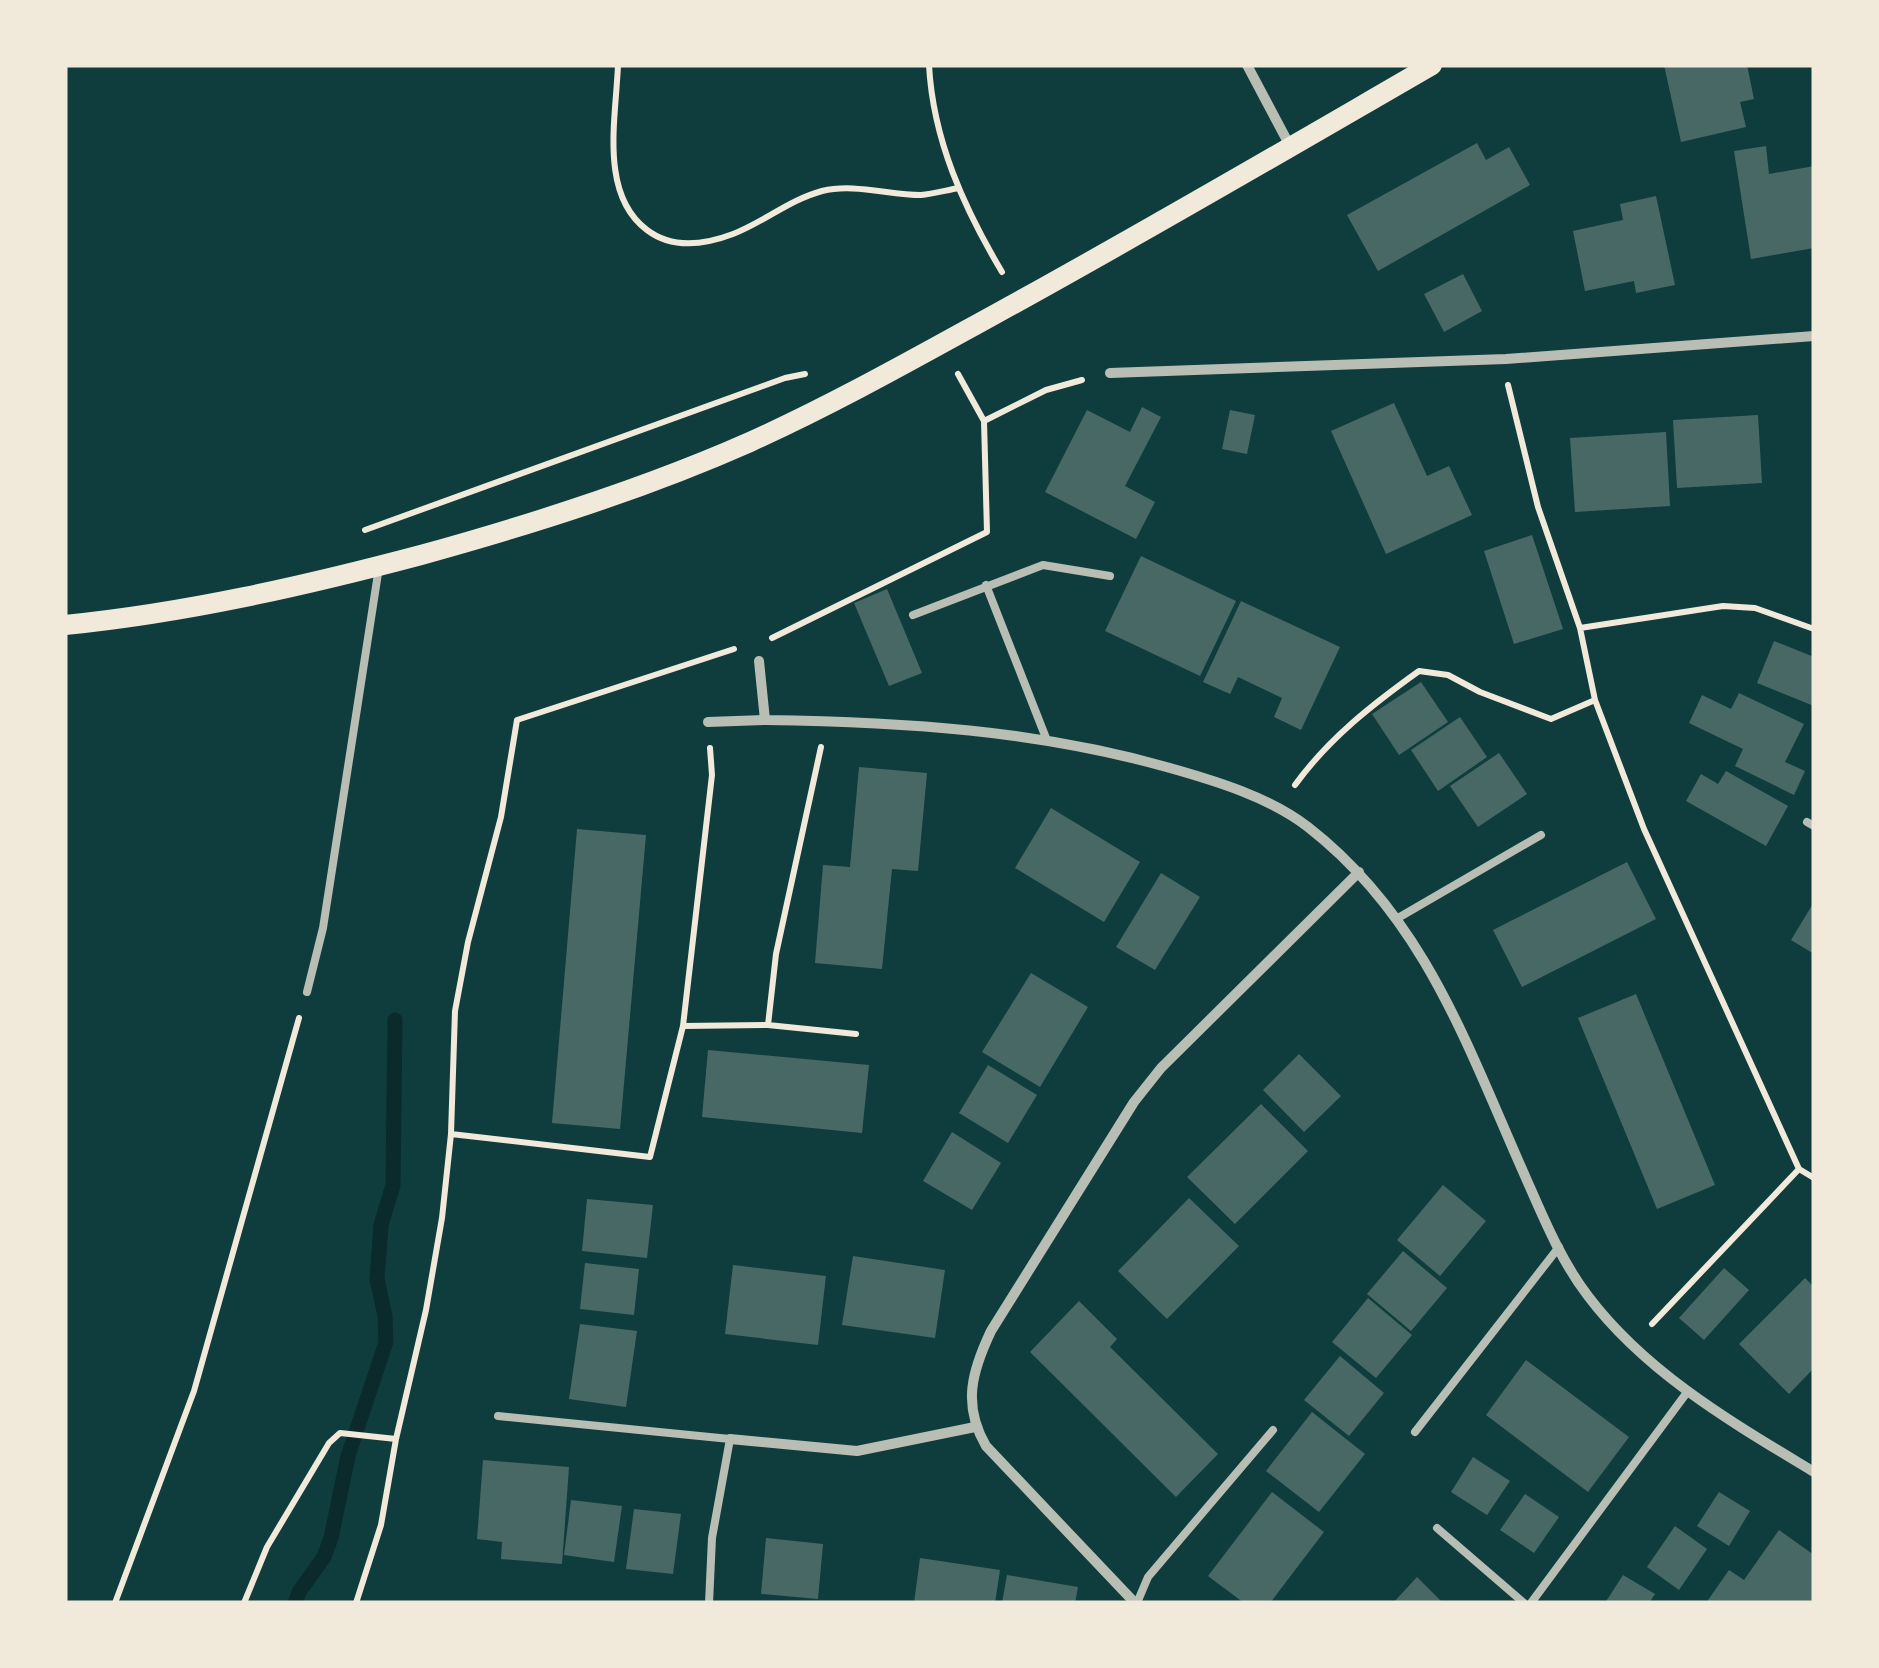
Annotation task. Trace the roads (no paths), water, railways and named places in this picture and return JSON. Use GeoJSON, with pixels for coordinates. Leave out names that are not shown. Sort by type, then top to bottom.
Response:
{"type":"FeatureCollection","features":[{"type":"Feature","properties":{"kind":"main road"},"geometry":{"type":"LineString","coordinates":[[65,624],[118,620],[263,594],[380,566],[562,514],[751,442],[941,344],[1195,205],[1432,65]]}},
{"type":"Feature","properties":{"kind":"street"},"geometry":{"type":"LineString","coordinates":[[1247,65],[1290,147]]}},
{"type":"Feature","properties":{"kind":"street"},"geometry":{"type":"LineString","coordinates":[[1110,373],[1506,359],[1814,336]]}},
{"type":"Feature","properties":{"kind":"street"},"geometry":{"type":"LineString","coordinates":[[759,661],[766,720]]}},
{"type":"Feature","properties":{"kind":"street"},"geometry":{"type":"LineString","coordinates":[[708,722],[898,723],[1046,738],[1193,774],[1233,788],[1306,826],[1359,872],[1398,918],[1438,983],[1559,1247],[1587,1296],[1688,1392],[1814,1472]]}},
{"type":"Feature","properties":{"kind":"street"},"geometry":{"type":"LineString","coordinates":[[1136,1603],[1004,1467],[975,1427],[969,1395],[976,1362],[991,1330],[1134,1102],[1198,1028],[1359,872]]}},
{"type":"Feature","properties":{"kind":"street"},"geometry":{"type":"LineString","coordinates":[[730,1439],[857,1451],[975,1427]]}},
{"type":"Feature","properties":{"kind":"lane"},"geometry":{"type":"LineString","coordinates":[[307,992],[323,928],[380,566]]}},
{"type":"Feature","properties":{"kind":"lane"},"geometry":{"type":"LineString","coordinates":[[912,615],[986,584],[1043,566],[1110,576]]}},
{"type":"Feature","properties":{"kind":"lane"},"geometry":{"type":"LineString","coordinates":[[986,584],[1046,738]]}},
{"type":"Feature","properties":{"kind":"lane"},"geometry":{"type":"LineString","coordinates":[[1398,918],[1541,835]]}},
{"type":"Feature","properties":{"kind":"lane"},"geometry":{"type":"LineString","coordinates":[[1415,1432],[1559,1247]]}},
{"type":"Feature","properties":{"kind":"lane"},"geometry":{"type":"LineString","coordinates":[[1437,1528],[1528,1603],[1688,1392]]}},
{"type":"Feature","properties":{"kind":"lane"},"geometry":{"type":"LineString","coordinates":[[498,1416],[730,1439],[712,1538],[708,1603]]}},
{"type":"Feature","properties":{"kind":"lane"},"geometry":{"type":"LineString","coordinates":[[1136,1603],[1148,1578],[1273,1430]]}},
{"type":"Feature","properties":{"kind":"waterway"},"geometry":{"type":"LineString","coordinates":[[295,1603],[324,1557],[331,1538],[348,1456],[386,1342],[377,1279],[381,1225],[393,1185],[395,1020]]}}]}
